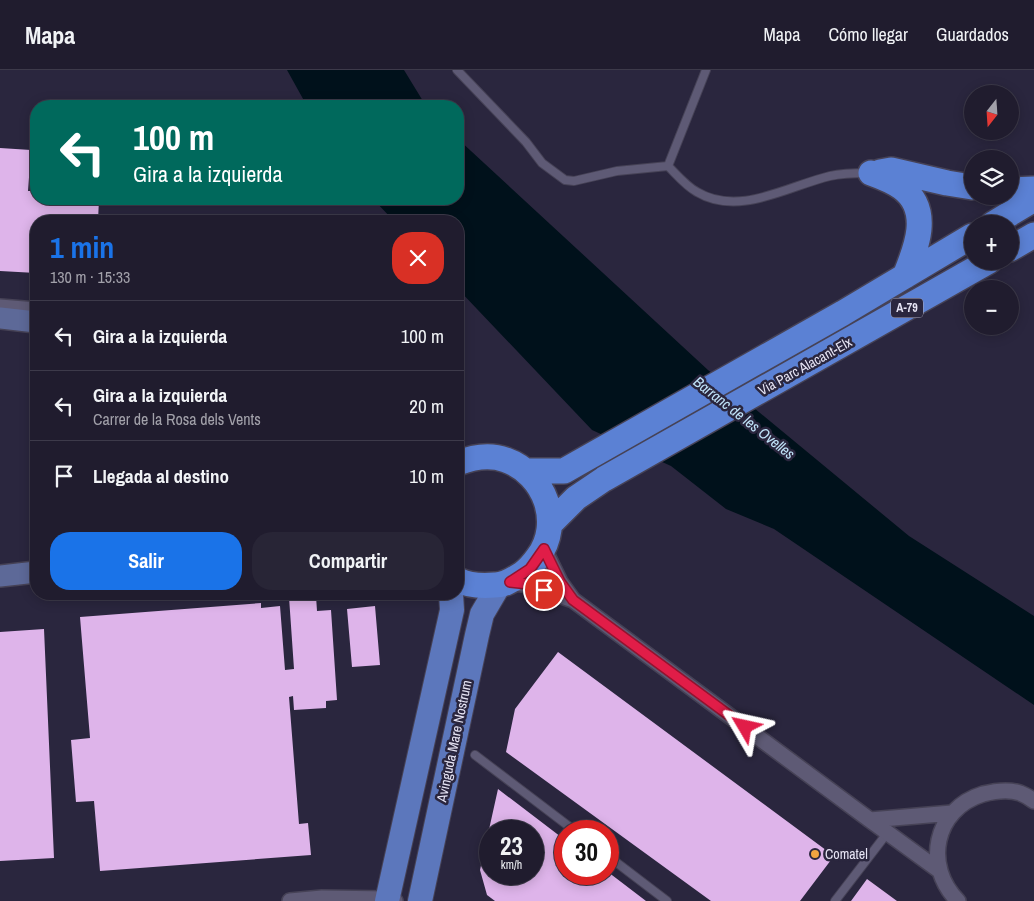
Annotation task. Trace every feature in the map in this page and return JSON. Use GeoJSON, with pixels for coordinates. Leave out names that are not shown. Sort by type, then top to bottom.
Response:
{"type":"FeatureCollection","features":[{"type":"Feature","properties":{"kind":"highway"},"geometry":{"type":"LineString","coordinates":[[871,173],[891,170],[964,186]]}},
{"type":"Feature","properties":{"kind":"highway"},"geometry":{"type":"LineString","coordinates":[[871,173],[892,181],[904,189],[912,198],[918,210],[920,221],[919,233],[905,276]]}},
{"type":"Feature","properties":{"kind":"highway"},"geometry":{"type":"LineString","coordinates":[[1019,190],[1034,189]]}},
{"type":"Feature","properties":{"kind":"highway"},"geometry":{"type":"LineString","coordinates":[[1008,215],[1034,199]]}},
{"type":"Feature","properties":{"kind":"highway"},"geometry":{"type":"LineString","coordinates":[[1019,244],[1034,235]]}},
{"type":"Feature","properties":{"kind":"highway","name":"Via Parc Alacant-Elx"},"geometry":{"type":"LineString","coordinates":[[526,471],[564,471],[843,313],[964,241]]}},
{"type":"Feature","properties":{"kind":"highway","name":"Via Parc Alacant-Elx"},"geometry":{"type":"LineString","coordinates":[[550,524],[576,498],[604,479],[973,270]]}},
{"type":"Feature","properties":{"kind":"highway"},"geometry":{"type":"LineString","coordinates":[[464,459],[482,456],[505,460],[526,471],[544,495],[549,509],[550,524],[548,540],[530,569],[505,584],[481,586],[464,582]]}},
{"type":"Feature","properties":{"kind":"main road"},"geometry":{"type":"LineString","coordinates":[[0,318],[30,321]]}},
{"type":"Feature","properties":{"kind":"main road"},"geometry":{"type":"LineString","coordinates":[[0,576],[30,573]]}},
{"type":"Feature","properties":{"kind":"main road","name":"Avinguda Mare Nostrum"},"geometry":{"type":"LineString","coordinates":[[420,901],[482,614],[505,584]]}},
{"type":"Feature","properties":{"kind":"main road"},"geometry":{"type":"LineString","coordinates":[[390,900],[452,610],[451,600]]}},
{"type":"Feature","properties":{"kind":"street"},"geometry":{"type":"LineString","coordinates":[[0,307],[30,310]]}},
{"type":"Feature","properties":{"kind":"street"},"geometry":{"type":"LineString","coordinates":[[544,549],[560,582],[573,600]]}},
{"type":"Feature","properties":{"kind":"street"},"geometry":{"type":"LineString","coordinates":[[505,584],[529,584],[573,600],[940,870]]}},
{"type":"Feature","properties":{"kind":"street"},"geometry":{"type":"LineString","coordinates":[[958,901],[950,893],[942,878],[937,861],[938,844],[943,827],[952,813],[972,798],[995,790],[1020,793],[1034,801]]}},
{"type":"Feature","properties":{"kind":"street"},"geometry":{"type":"LineString","coordinates":[[870,820],[952,813]]}},
{"type":"Feature","properties":{"kind":"street"},"geometry":{"type":"LineString","coordinates":[[290,901],[322,898],[390,900]]}},
{"type":"Feature","properties":{"kind":"lane"},"geometry":{"type":"LineString","coordinates":[[457,70],[526,142],[542,162],[565,180],[574,181],[617,172],[668,166],[696,192],[714,199],[735,202],[756,199],[831,176],[871,173]]}},
{"type":"Feature","properties":{"kind":"lane"},"geometry":{"type":"LineString","coordinates":[[668,166],[706,70]]}},
{"type":"Feature","properties":{"kind":"lane"},"geometry":{"type":"LineString","coordinates":[[475,755],[561,820]]}},
{"type":"Feature","properties":{"kind":"lane"},"geometry":{"type":"LineString","coordinates":[[835,901],[888,832]]}},
{"type":"Feature","properties":{"kind":"lane"},"geometry":{"type":"LineString","coordinates":[[619,864],[667,901]]}},
{"type":"Feature","properties":{"kind":"water"},"geometry":{"type":"Polygon","coordinates":[[[287,70],[404,70],[422,100],[304,100],[287,70]]]}},
{"type":"Feature","properties":{"kind":"water","name":"Barranc de les Ovelles"},"geometry":{"type":"Polygon","coordinates":[[[464,145],[708,370],[909,536],[1034,616],[1034,705],[774,529],[726,509],[671,466],[592,430],[464,295],[464,215],[388,215],[379,205],[464,205],[464,145]]]}},
{"type":"Feature","properties":{"kind":"building"},"geometry":{"type":"Polygon","coordinates":[[[0,148],[30,150],[28,191],[30,191],[30,205],[99,205],[98,215],[30,215],[30,273],[0,271],[0,148]]]}},
{"type":"Feature","properties":{"kind":"building"},"geometry":{"type":"Polygon","coordinates":[[[289,600],[316,600],[317,611],[331,610],[337,700],[326,701],[326,708],[294,710],[293,696],[289,697],[299,824],[308,823],[311,855],[100,871],[94,801],[76,802],[71,740],[90,738],[80,617],[261,603],[261,608],[280,606],[285,670],[294,669],[289,600]]]}},
{"type":"Feature","properties":{"kind":"building"},"geometry":{"type":"Polygon","coordinates":[[[375,606],[380,665],[352,667],[347,609],[375,606]]]}},
{"type":"Feature","properties":{"kind":"building"},"geometry":{"type":"Polygon","coordinates":[[[44,629],[54,858],[0,861],[0,632],[44,629]]]}},
{"type":"Feature","properties":{"kind":"building"},"geometry":{"type":"Polygon","coordinates":[[[558,652],[834,856],[800,901],[711,901],[619,834],[619,820],[600,820],[506,752],[515,709],[558,652]]]}},
{"type":"Feature","properties":{"kind":"building"},"geometry":{"type":"Polygon","coordinates":[[[498,789],[539,820],[491,820],[498,789]]]}},
{"type":"Feature","properties":{"kind":"building"},"geometry":{"type":"Polygon","coordinates":[[[544,824],[554,832],[554,885],[619,885],[619,880],[646,901],[495,901],[487,895],[484,885],[544,885],[544,824]]]}},
{"type":"Feature","properties":{"kind":"building"},"geometry":{"type":"Polygon","coordinates":[[[867,879],[897,901],[851,901],[867,879]]]}},
{"type":"Feature","properties":{"kind":"place","name":"Comatel"},"geometry":{"type":"Point","coordinates":[815,854]}},
{"type":"Feature","properties":{"kind":"route"},"geometry":{"type":"LineString","coordinates":[[544,590],[529,584],[510,582],[530,569],[544,549],[560,582],[573,600],[745,727]]}}]}
